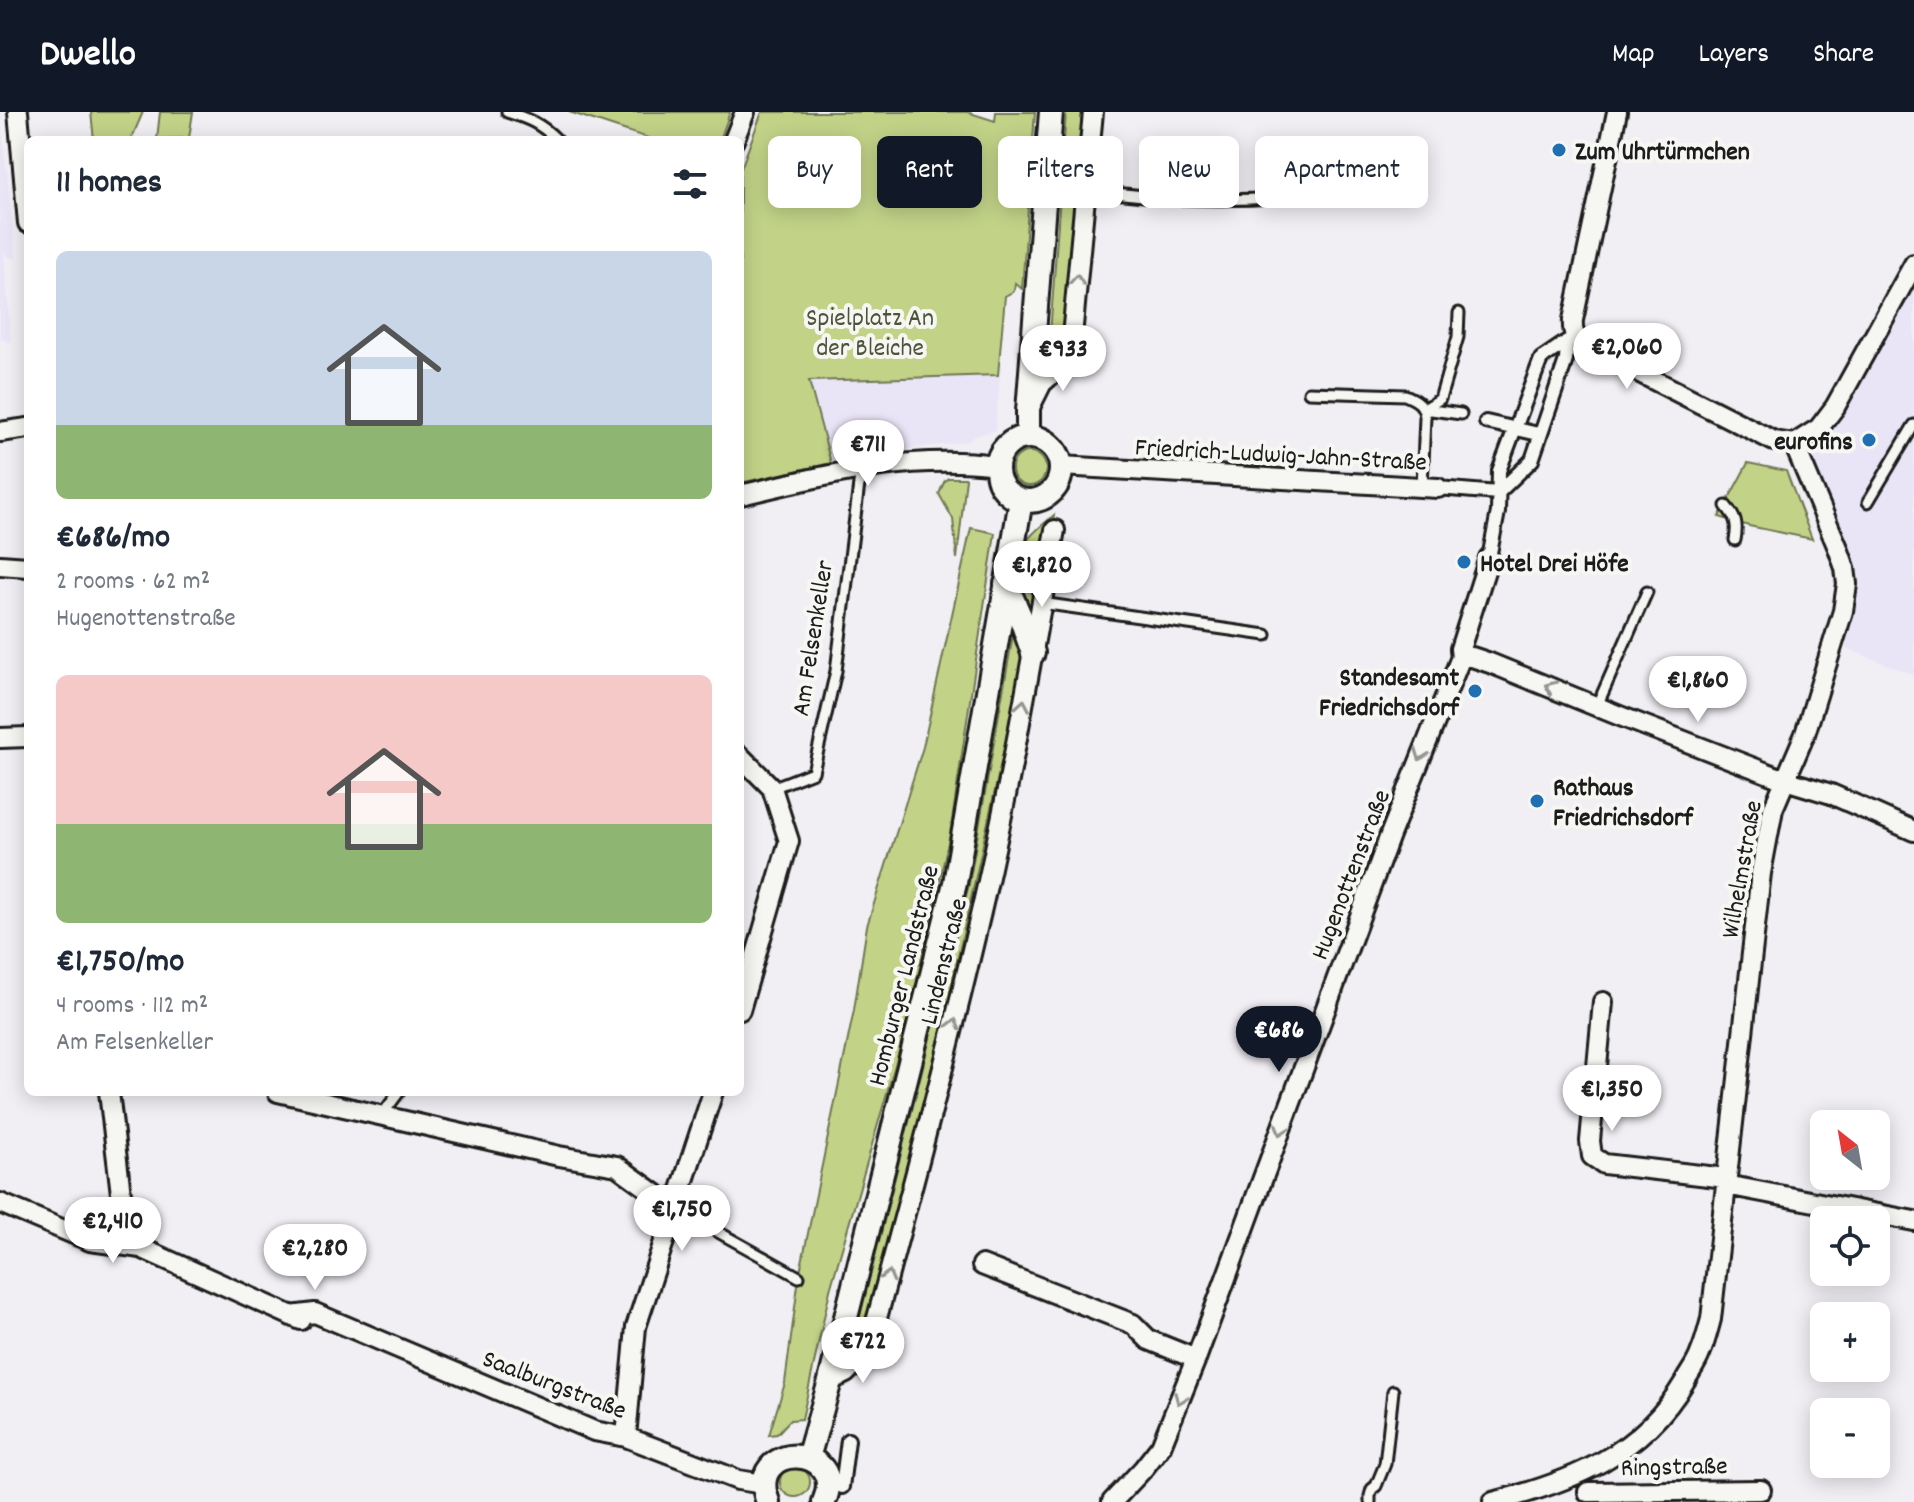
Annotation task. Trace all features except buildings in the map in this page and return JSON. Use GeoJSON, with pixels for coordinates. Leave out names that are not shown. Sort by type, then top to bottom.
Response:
{"type":"FeatureCollection","features":[{"type":"Feature","properties":{"kind":"street"},"geometry":{"type":"LineString","coordinates":[[18,112],[24,179]]}},
{"type":"Feature","properties":{"kind":"street"},"geometry":{"type":"LineString","coordinates":[[736,136],[745,112]]}},
{"type":"Feature","properties":{"kind":"street"},"geometry":{"type":"LineString","coordinates":[[1028,437],[1051,112]]}},
{"type":"Feature","properties":{"kind":"street"},"geometry":{"type":"LineString","coordinates":[[1091,136],[1093,112]]}},
{"type":"Feature","properties":{"kind":"street"},"geometry":{"type":"LineString","coordinates":[[1498,493],[1532,460],[1552,405],[1571,338],[1617,112]]}},
{"type":"Feature","properties":{"kind":"street"},"geometry":{"type":"LineString","coordinates":[[1028,411],[1042,383],[1070,358],[1084,208]]}},
{"type":"Feature","properties":{"kind":"street"},"geometry":{"type":"LineString","coordinates":[[1571,338],[1774,441],[1794,444],[1819,428],[1835,407],[1914,264]]}},
{"type":"Feature","properties":{"kind":"street"},"geometry":{"type":"LineString","coordinates":[[1554,376],[1538,370],[1541,359],[1571,338]]}},
{"type":"Feature","properties":{"kind":"street","name":"Hugenottenstraße"},"geometry":{"type":"LineString","coordinates":[[1112,1502],[1161,1446],[1390,835],[1461,657],[1460,649],[1489,558],[1498,512],[1499,471],[1538,370]]}},
{"type":"Feature","properties":{"kind":"street"},"geometry":{"type":"LineString","coordinates":[[1527,396],[1552,405]]}},
{"type":"Feature","properties":{"kind":"street"},"geometry":{"type":"LineString","coordinates":[[1486,422],[1534,433]]}},
{"type":"Feature","properties":{"kind":"street"},"geometry":{"type":"LineString","coordinates":[[0,432],[24,429]]}},
{"type":"Feature","properties":{"kind":"street"},"geometry":{"type":"LineString","coordinates":[[1028,437],[1038,438],[1053,447],[1061,466],[1059,482],[1047,495],[1030,501],[1013,496],[1000,483],[997,465],[1005,449],[1019,438],[1028,437]]}},
{"type":"Feature","properties":{"kind":"street","name":"Wilhelmstraße"},"geometry":{"type":"LineString","coordinates":[[1493,1502],[1577,1476],[1637,1438],[1672,1403],[1699,1357],[1711,1319],[1761,873],[1773,809],[1805,734],[1843,611],[1847,584],[1838,548],[1794,444]]}},
{"type":"Feature","properties":{"kind":"street"},"geometry":{"type":"LineString","coordinates":[[744,494],[861,468],[912,462],[997,465]]}},
{"type":"Feature","properties":{"kind":"street","name":"Friedrich-Ludwig-Jahn-Straße"},"geometry":{"type":"LineString","coordinates":[[1061,466],[1498,493]]}},
{"type":"Feature","properties":{"kind":"street","name":"Homburger Landstraße"},"geometry":{"type":"LineString","coordinates":[[808,1458],[955,883],[1021,500]]}},
{"type":"Feature","properties":{"kind":"street","name":"Lindenstraße"},"geometry":{"type":"LineString","coordinates":[[830,1381],[846,1373],[868,1351],[920,1160],[984,899],[1014,756],[1055,530]]}},
{"type":"Feature","properties":{"kind":"street"},"geometry":{"type":"LineString","coordinates":[[0,565],[24,567]]}},
{"type":"Feature","properties":{"kind":"street"},"geometry":{"type":"LineString","coordinates":[[1006,584],[1033,653]]}},
{"type":"Feature","properties":{"kind":"street"},"geometry":{"type":"LineString","coordinates":[[1461,657],[1490,663],[1785,780],[1831,794],[1914,831]]}},
{"type":"Feature","properties":{"kind":"street"},"geometry":{"type":"LineString","coordinates":[[0,738],[24,737]]}},
{"type":"Feature","properties":{"kind":"street"},"geometry":{"type":"LineString","coordinates":[[744,760],[772,788],[789,841],[746,973]]}},
{"type":"Feature","properties":{"kind":"street"},"geometry":{"type":"LineString","coordinates":[[1603,1002],[1590,1141],[1592,1156],[1604,1164],[1726,1182],[1914,1221]]}},
{"type":"Feature","properties":{"kind":"street"},"geometry":{"type":"LineString","coordinates":[[109,1096],[127,1245]]}},
{"type":"Feature","properties":{"kind":"street"},"geometry":{"type":"LineString","coordinates":[[296,1096],[559,1156],[617,1166],[675,1208]]}},
{"type":"Feature","properties":{"kind":"street"},"geometry":{"type":"LineString","coordinates":[[626,1437],[636,1327],[712,1096]]}},
{"type":"Feature","properties":{"kind":"street","name":"Saalburgstraße"},"geometry":{"type":"LineString","coordinates":[[0,1203],[90,1241],[141,1248],[291,1316],[315,1313],[594,1431],[626,1437],[766,1493]]}},
{"type":"Feature","properties":{"kind":"street"},"geometry":{"type":"LineString","coordinates":[[982,1265],[1133,1324],[1149,1340],[1196,1359]]}},
{"type":"Feature","properties":{"kind":"street"},"geometry":{"type":"LineString","coordinates":[[842,1487],[848,1440]]}},
{"type":"Feature","properties":{"kind":"street"},"geometry":{"type":"LineString","coordinates":[[766,1493],[767,1475],[778,1461],[795,1455],[808,1458],[825,1472],[828,1490],[824,1502]]}},
{"type":"Feature","properties":{"kind":"street","name":"Ringstraße"},"geometry":{"type":"LineString","coordinates":[[1577,1476],[1588,1497],[1761,1490]]}},
{"type":"Feature","properties":{"kind":"lane"},"geometry":{"type":"LineString","coordinates":[[507,112],[535,116],[553,136]]}},
{"type":"Feature","properties":{"kind":"lane"},"geometry":{"type":"LineString","coordinates":[[1123,195],[1255,200]]}},
{"type":"Feature","properties":{"kind":"lane"},"geometry":{"type":"LineString","coordinates":[[1424,409],[1440,399],[1458,337],[1459,313]]}},
{"type":"Feature","properties":{"kind":"lane"},"geometry":{"type":"LineString","coordinates":[[1309,392],[1405,395],[1417,400],[1424,409],[1430,487]]}},
{"type":"Feature","properties":{"kind":"lane"},"geometry":{"type":"LineString","coordinates":[[1424,409],[1461,414]]}},
{"type":"Feature","properties":{"kind":"lane"},"geometry":{"type":"LineString","coordinates":[[1868,502],[1914,425]]}},
{"type":"Feature","properties":{"kind":"lane","name":"Am Felsenkeller"},"geometry":{"type":"LineString","coordinates":[[772,788],[813,772],[836,671],[861,468]]}},
{"type":"Feature","properties":{"kind":"lane"},"geometry":{"type":"LineString","coordinates":[[1726,506],[1738,527],[1735,540]]}},
{"type":"Feature","properties":{"kind":"lane"},"geometry":{"type":"LineString","coordinates":[[1597,707],[1647,592]]}},
{"type":"Feature","properties":{"kind":"lane"},"geometry":{"type":"LineString","coordinates":[[1041,603],[1266,635]]}},
{"type":"Feature","properties":{"kind":"lane"},"geometry":{"type":"LineString","coordinates":[[382,1115],[396,1096]]}},
{"type":"Feature","properties":{"kind":"lane"},"geometry":{"type":"LineString","coordinates":[[675,1208],[799,1277]]}},
{"type":"Feature","properties":{"kind":"lane"},"geometry":{"type":"LineString","coordinates":[[1370,1502],[1372,1489],[1385,1464],[1393,1391]]}},
{"type":"Feature","properties":{"kind":"shaded area"},"geometry":{"type":"Polygon","coordinates":[[[0,112],[16,259],[4,254],[11,343],[0,338],[0,112]]]}},
{"type":"Feature","properties":{"kind":"shaded area"},"geometry":{"type":"Polygon","coordinates":[[[1914,264],[1914,675],[1846,648],[1843,611],[1847,584],[1802,440],[1819,428],[1914,264]]]}},
{"type":"Feature","properties":{"kind":"shaded area"},"geometry":{"type":"Polygon","coordinates":[[[1001,366],[995,431],[973,436],[968,441],[831,463],[808,381],[854,371],[1001,366]]]}},
{"type":"Feature","properties":{"kind":"green space"},"geometry":{"type":"Polygon","coordinates":[[[91,112],[143,112],[133,136],[94,136],[91,112]]]}},
{"type":"Feature","properties":{"kind":"green space"},"geometry":{"type":"Polygon","coordinates":[[[160,112],[193,112],[189,136],[157,136],[160,112]]]}},
{"type":"Feature","properties":{"kind":"green space"},"geometry":{"type":"Polygon","coordinates":[[[569,112],[730,112],[721,136],[642,136],[569,112]]]}},
{"type":"Feature","properties":{"kind":"green space","name":"Spielplatz An der Bleiche"},"geometry":{"type":"Polygon","coordinates":[[[762,112],[967,112],[995,121],[996,112],[1035,112],[1033,136],[998,136],[998,208],[1028,208],[1022,289],[1015,283],[1014,291],[1005,296],[998,375],[809,381],[831,463],[744,482],[744,160],[762,112]]]}},
{"type":"Feature","properties":{"kind":"green space"},"geometry":{"type":"Polygon","coordinates":[[[1066,112],[1085,112],[1083,136],[1064,136],[1066,112]]]}},
{"type":"Feature","properties":{"kind":"green space"},"geometry":{"type":"Polygon","coordinates":[[[1059,208],[1075,208],[1061,353],[1055,362],[1048,363],[1059,208]]]}},
{"type":"Feature","properties":{"kind":"green space"},"geometry":{"type":"Polygon","coordinates":[[[1029,452],[1041,457],[1046,469],[1041,481],[1029,486],[1017,481],[1012,469],[1017,457],[1029,452]]]}},
{"type":"Feature","properties":{"kind":"green space"},"geometry":{"type":"Polygon","coordinates":[[[1748,463],[1786,471],[1812,539],[1719,517],[1748,463]]]}},
{"type":"Feature","properties":{"kind":"green space"},"geometry":{"type":"Polygon","coordinates":[[[948,478],[966,478],[957,559],[953,519],[939,494],[948,478]]]}},
{"type":"Feature","properties":{"kind":"green space"},"geometry":{"type":"Polygon","coordinates":[[[1054,515],[1052,529],[1044,532],[1030,611],[1027,612],[1022,584],[1023,553],[1030,537],[1054,515]]]}},
{"type":"Feature","properties":{"kind":"green space"},"geometry":{"type":"Polygon","coordinates":[[[971,528],[995,533],[950,834],[908,1020],[830,1290],[802,1419],[790,1420],[777,1434],[769,1435],[785,1383],[799,1277],[854,1010],[867,926],[923,747],[971,528]]]}},
{"type":"Feature","properties":{"kind":"green space"},"geometry":{"type":"Polygon","coordinates":[[[1014,629],[1023,664],[946,1011],[864,1338],[855,1353],[846,1353],[850,1340],[855,1336],[969,884],[1014,629]]]}},
{"type":"Feature","properties":{"kind":"green space"},"geometry":{"type":"Polygon","coordinates":[[[795,1467],[801,1468],[809,1476],[809,1488],[801,1496],[795,1497],[789,1496],[781,1488],[780,1482],[781,1476],[789,1468],[795,1467]]]}},
{"type":"Feature","properties":{"kind":"place","name":"Zum Uhrtürmchen"},"geometry":{"type":"Point","coordinates":[1559,150]}},
{"type":"Feature","properties":{"kind":"place","name":"eurofins"},"geometry":{"type":"Point","coordinates":[1869,440]}},
{"type":"Feature","properties":{"kind":"place","name":"Hotel Drei Höfe"},"geometry":{"type":"Point","coordinates":[1464,562]}},
{"type":"Feature","properties":{"kind":"place","name":"Standesamt Friedrichsdorf"},"geometry":{"type":"Point","coordinates":[1475,691]}},
{"type":"Feature","properties":{"kind":"place","name":"Rathaus Friedrichsdorf"},"geometry":{"type":"Point","coordinates":[1537,801]}}]}
